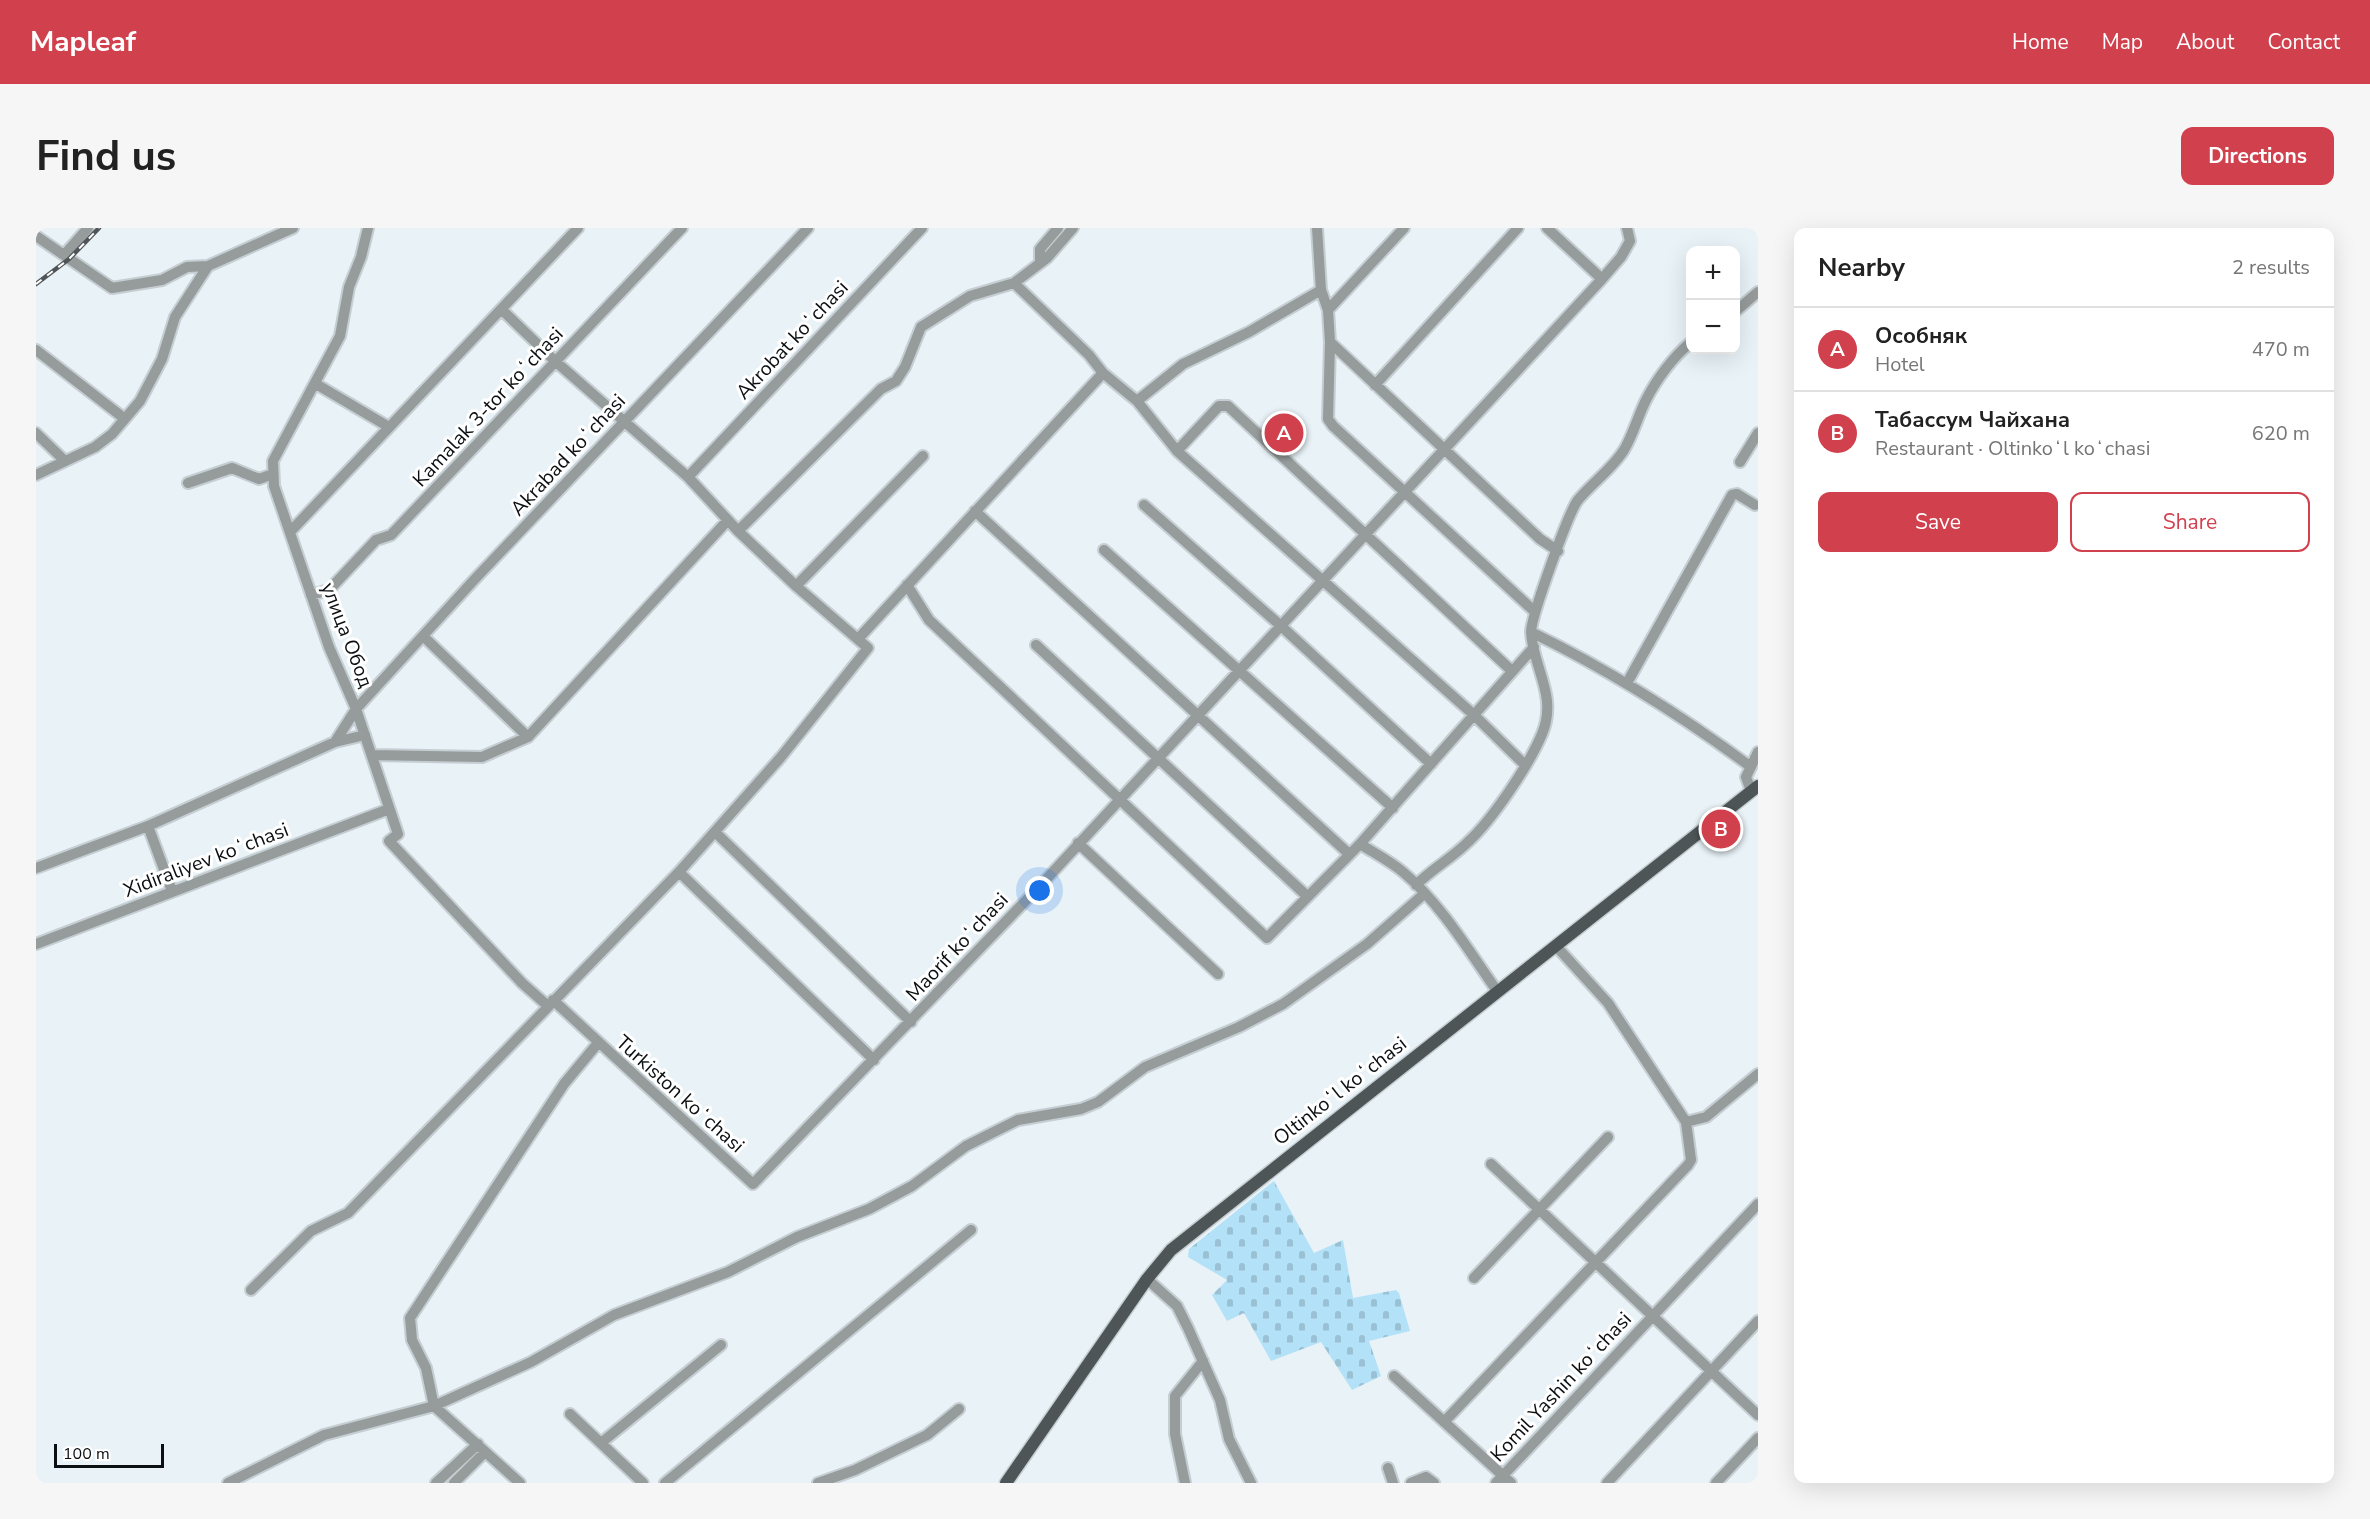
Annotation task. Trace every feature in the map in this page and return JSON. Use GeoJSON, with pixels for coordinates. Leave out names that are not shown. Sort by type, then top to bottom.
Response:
{"type":"FeatureCollection","features":[{"type":"Feature","properties":{"kind":"main road","name":"Oltinkoʻl koʻchasi"},"geometry":{"type":"LineString","coordinates":[[1006,1483],[1147,1279],[1171,1251],[1754,788]]}},
{"type":"Feature","properties":{"kind":"street"},"geometry":{"type":"LineString","coordinates":[[64,255],[88,228]]}},
{"type":"Feature","properties":{"kind":"street"},"geometry":{"type":"LineString","coordinates":[[36,236],[112,288],[162,280],[187,267],[208,266],[293,228]]}},
{"type":"Feature","properties":{"kind":"street","name":"улица Обод"},"geometry":{"type":"LineString","coordinates":[[368,228],[361,257],[349,287],[340,336],[273,461],[274,486],[329,647],[356,709],[398,834],[389,841],[514,975],[550,1003]]}},
{"type":"Feature","properties":{"kind":"street"},"geometry":{"type":"LineString","coordinates":[[290,532],[578,228]]}},
{"type":"Feature","properties":{"kind":"street","name":"Kamalak 3-tor koʻchasi"},"geometry":{"type":"LineString","coordinates":[[311,595],[329,590],[376,540],[391,536],[682,228]]}},
{"type":"Feature","properties":{"kind":"street","name":"Akrabad koʻchasi"},"geometry":{"type":"LineString","coordinates":[[335,742],[356,709],[423,636],[808,228]]}},
{"type":"Feature","properties":{"kind":"street","name":"Akrobat koʻchasi"},"geometry":{"type":"LineString","coordinates":[[688,477],[922,228]]}},
{"type":"Feature","properties":{"kind":"street"},"geometry":{"type":"LineString","coordinates":[[1041,262],[1040,249],[1058,228]]}},
{"type":"Feature","properties":{"kind":"street"},"geometry":{"type":"LineString","coordinates":[[738,531],[881,389],[896,381],[905,367],[921,327],[970,296],[1014,282],[1041,262],[1073,228]]}},
{"type":"Feature","properties":{"kind":"street"},"geometry":{"type":"LineString","coordinates":[[1317,228],[1321,290],[1328,310],[1330,342],[1328,419],[1402,493],[1534,611]]}},
{"type":"Feature","properties":{"kind":"street"},"geometry":{"type":"LineString","coordinates":[[1328,310],[1404,228]]}},
{"type":"Feature","properties":{"kind":"street"},"geometry":{"type":"LineString","coordinates":[[1375,385],[1518,228]]}},
{"type":"Feature","properties":{"kind":"street"},"geometry":{"type":"LineString","coordinates":[[1547,228],[1602,279]]}},
{"type":"Feature","properties":{"kind":"street","name":"Maorif koʻchasi"},"geometry":{"type":"LineString","coordinates":[[910,1022],[1602,279],[1621,257],[1630,242],[1627,228]]}},
{"type":"Feature","properties":{"kind":"street"},"geometry":{"type":"LineString","coordinates":[[36,475],[95,447],[125,419],[140,401],[162,359],[175,317],[208,266]]}},
{"type":"Feature","properties":{"kind":"street"},"geometry":{"type":"LineString","coordinates":[[1014,282],[1089,355],[1103,373],[1137,401],[1178,451],[1474,715],[1525,765]]}},
{"type":"Feature","properties":{"kind":"street"},"geometry":{"type":"LineString","coordinates":[[1137,401],[1183,363],[1249,332],[1321,290]]}},
{"type":"Feature","properties":{"kind":"street"},"geometry":{"type":"LineString","coordinates":[[1740,308],[1758,292]]}},
{"type":"Feature","properties":{"kind":"street"},"geometry":{"type":"LineString","coordinates":[[251,1290],[311,1231],[348,1213],[679,872],[781,757],[868,648],[796,586],[738,531],[688,477],[555,361],[501,309]]}},
{"type":"Feature","properties":{"kind":"street"},"geometry":{"type":"LineString","coordinates":[[1330,342],[1540,539],[1558,551]]}},
{"type":"Feature","properties":{"kind":"street"},"geometry":{"type":"LineString","coordinates":[[228,1483],[262,1464],[324,1436],[434,1406],[531,1362],[614,1316],[728,1272],[797,1237],[869,1209],[912,1186],[966,1146],[1018,1120],[1081,1109],[1098,1102],[1145,1067],[1239,1027],[1283,1004],[1367,944],[1420,890],[1434,867],[1468,842],[1525,765],[1544,732],[1549,695],[1531,632],[1534,611],[1576,502],[1596,479],[1614,465],[1625,448],[1647,398],[1686,347]]}},
{"type":"Feature","properties":{"kind":"street"},"geometry":{"type":"LineString","coordinates":[[36,350],[125,419]]}},
{"type":"Feature","properties":{"kind":"street"},"geometry":{"type":"LineString","coordinates":[[858,639],[1103,373]]}},
{"type":"Feature","properties":{"kind":"street"},"geometry":{"type":"LineString","coordinates":[[316,384],[389,427]]}},
{"type":"Feature","properties":{"kind":"street"},"geometry":{"type":"LineString","coordinates":[[1178,451],[1224,404],[1512,671]]}},
{"type":"Feature","properties":{"kind":"street"},"geometry":{"type":"LineString","coordinates":[[36,433],[65,461]]}},
{"type":"Feature","properties":{"kind":"street"},"geometry":{"type":"LineString","coordinates":[[1740,462],[1758,433]]}},
{"type":"Feature","properties":{"kind":"street"},"geometry":{"type":"LineString","coordinates":[[796,586],[923,456]]}},
{"type":"Feature","properties":{"kind":"street"},"geometry":{"type":"LineString","coordinates":[[188,483],[232,468],[259,478],[273,474]]}},
{"type":"Feature","properties":{"kind":"street"},"geometry":{"type":"LineString","coordinates":[[1627,683],[1732,495],[1737,494],[1755,505]]}},
{"type":"Feature","properties":{"kind":"street"},"geometry":{"type":"LineString","coordinates":[[1144,505],[1281,626],[1431,764]]}},
{"type":"Feature","properties":{"kind":"street"},"geometry":{"type":"LineString","coordinates":[[975,511],[1198,713],[1348,853]]}},
{"type":"Feature","properties":{"kind":"street"},"geometry":{"type":"LineString","coordinates":[[372,755],[482,757],[528,737],[728,520]]}},
{"type":"Feature","properties":{"kind":"street"},"geometry":{"type":"LineString","coordinates":[[1104,550],[1393,808]]}},
{"type":"Feature","properties":{"kind":"street"},"geometry":{"type":"LineString","coordinates":[[907,585],[929,620],[1267,938],[1348,853],[1360,844],[1534,647]]}},
{"type":"Feature","properties":{"kind":"street"},"geometry":{"type":"LineString","coordinates":[[1531,632],[1627,683],[1698,728],[1751,767]]}},
{"type":"Feature","properties":{"kind":"street"},"geometry":{"type":"LineString","coordinates":[[423,636],[528,737]]}},
{"type":"Feature","properties":{"kind":"street"},"geometry":{"type":"LineString","coordinates":[[1035,645],[1307,896]]}},
{"type":"Feature","properties":{"kind":"street"},"geometry":{"type":"LineString","coordinates":[[36,868],[148,826],[335,742],[365,735]]}},
{"type":"Feature","properties":{"kind":"street"},"geometry":{"type":"LineString","coordinates":[[1754,788],[1746,777],[1758,752]]}},
{"type":"Feature","properties":{"kind":"street","name":"Xidiraliyev koʻchasi"},"geometry":{"type":"LineString","coordinates":[[36,944],[389,809]]}},
{"type":"Feature","properties":{"kind":"street"},"geometry":{"type":"LineString","coordinates":[[148,826],[172,891]]}},
{"type":"Feature","properties":{"kind":"street"},"geometry":{"type":"LineString","coordinates":[[715,832],[910,1022]]}},
{"type":"Feature","properties":{"kind":"street"},"geometry":{"type":"LineString","coordinates":[[1078,843],[1218,974]]}},
{"type":"Feature","properties":{"kind":"street"},"geometry":{"type":"LineString","coordinates":[[1360,844],[1403,872],[1420,890],[1462,940],[1497,992]]}},
{"type":"Feature","properties":{"kind":"street"},"geometry":{"type":"LineString","coordinates":[[679,872],[874,1060]]}},
{"type":"Feature","properties":{"kind":"street"},"geometry":{"type":"LineString","coordinates":[[1444,1422],[1691,1160],[1686,1122],[1608,1003],[1556,946]]}},
{"type":"Feature","properties":{"kind":"street"},"geometry":{"type":"LineString","coordinates":[[550,1003],[598,1043]]}},
{"type":"Feature","properties":{"kind":"street","name":"Turkiston koʻchasi"},"geometry":{"type":"LineString","coordinates":[[434,1406],[426,1368],[412,1340],[410,1318],[564,1084],[598,1043],[753,1184],[910,1022]]}},
{"type":"Feature","properties":{"kind":"street"},"geometry":{"type":"LineString","coordinates":[[1686,1122],[1706,1117],[1758,1074]]}},
{"type":"Feature","properties":{"kind":"street"},"geometry":{"type":"LineString","coordinates":[[1474,1278],[1608,1137]]}},
{"type":"Feature","properties":{"kind":"street"},"geometry":{"type":"LineString","coordinates":[[1491,1164],[1758,1414]]}},
{"type":"Feature","properties":{"kind":"street"},"geometry":{"type":"LineString","coordinates":[[1653,1316],[1758,1204]]}},
{"type":"Feature","properties":{"kind":"street"},"geometry":{"type":"LineString","coordinates":[[665,1483],[970,1230]]}},
{"type":"Feature","properties":{"kind":"street"},"geometry":{"type":"LineString","coordinates":[[1147,1279],[1177,1306],[1220,1400],[1229,1438],[1251,1483]]}},
{"type":"Feature","properties":{"kind":"street","name":"Komil Yashin koʻchasi"},"geometry":{"type":"LineString","coordinates":[[1503,1481],[1653,1316]]}},
{"type":"Feature","properties":{"kind":"street"},"geometry":{"type":"LineString","coordinates":[[1607,1483],[1758,1321]]}},
{"type":"Feature","properties":{"kind":"street"},"geometry":{"type":"LineString","coordinates":[[601,1443],[721,1345]]}},
{"type":"Feature","properties":{"kind":"street"},"geometry":{"type":"LineString","coordinates":[[1185,1483],[1175,1434],[1175,1396],[1203,1361]]}},
{"type":"Feature","properties":{"kind":"street"},"geometry":{"type":"LineString","coordinates":[[1394,1376],[1503,1481]]}},
{"type":"Feature","properties":{"kind":"street"},"geometry":{"type":"LineString","coordinates":[[434,1406],[519,1483]]}},
{"type":"Feature","properties":{"kind":"street"},"geometry":{"type":"LineString","coordinates":[[818,1483],[855,1470],[927,1435],[959,1409]]}},
{"type":"Feature","properties":{"kind":"street"},"geometry":{"type":"LineString","coordinates":[[570,1414],[643,1483]]}},
{"type":"Feature","properties":{"kind":"street"},"geometry":{"type":"LineString","coordinates":[[1716,1483],[1758,1438]]}},
{"type":"Feature","properties":{"kind":"street"},"geometry":{"type":"LineString","coordinates":[[436,1483],[482,1448]]}},
{"type":"Feature","properties":{"kind":"street"},"geometry":{"type":"LineString","coordinates":[[454,1483],[482,1448]]}},
{"type":"Feature","properties":{"kind":"street"},"geometry":{"type":"LineString","coordinates":[[1388,1468],[1393,1483]]}},
{"type":"Feature","properties":{"kind":"street"},"geometry":{"type":"LineString","coordinates":[[1411,1483],[1426,1477],[1434,1483]]}},
{"type":"Feature","properties":{"kind":"green space"},"geometry":{"type":"Polygon","coordinates":[[[1274,1181],[1314,1253],[1343,1240],[1353,1298],[1396,1290],[1399,1293],[1410,1331],[1369,1341],[1381,1376],[1352,1390],[1321,1342],[1271,1361],[1244,1313],[1227,1321],[1212,1295],[1227,1280],[1188,1257],[1189,1249],[1274,1181]]]}},
{"type":"Feature","properties":{"kind":"railway"},"geometry":{"type":"LineString","coordinates":[[36,284],[69,259],[99,228]]}},
{"type":"Feature","properties":{"kind":"place","name":"Особняк"},"geometry":{"type":"Point","coordinates":[1284,433]}},
{"type":"Feature","properties":{"kind":"place","name":"Табассум Чайхана"},"geometry":{"type":"Point","coordinates":[1721,829]}}]}
